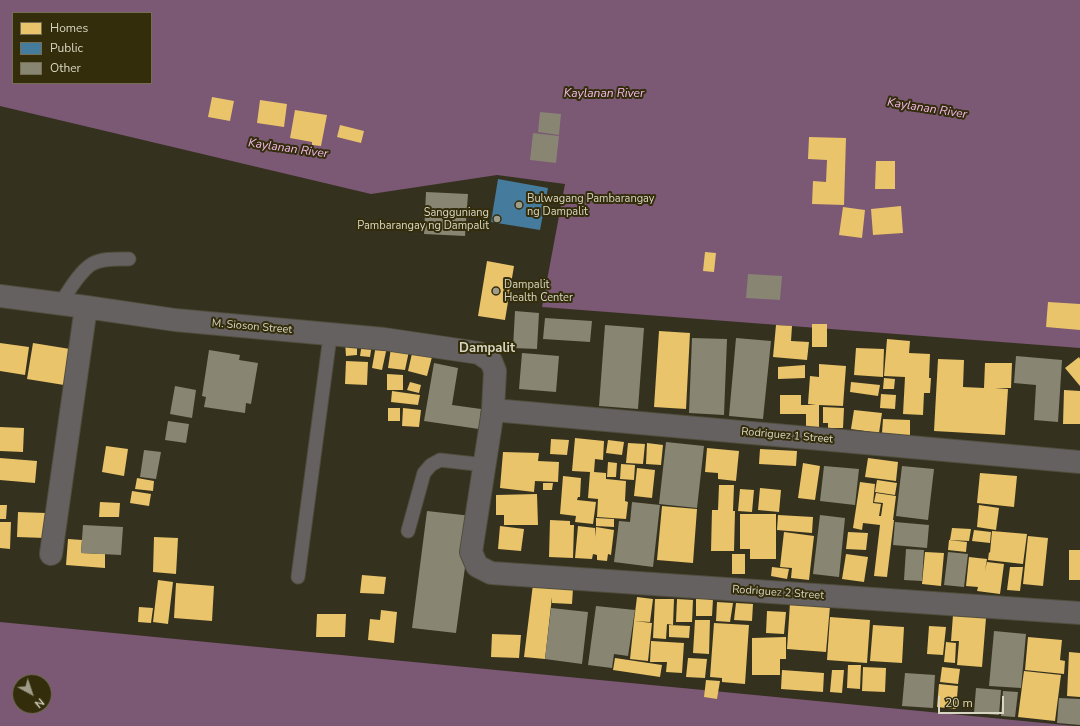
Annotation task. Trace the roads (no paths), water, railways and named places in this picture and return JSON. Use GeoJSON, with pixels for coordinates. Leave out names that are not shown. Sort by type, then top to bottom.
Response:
{"type":"FeatureCollection","features":[{"type":"Feature","properties":{"kind":"street","name":"M. Sioson Street"},"geometry":{"type":"LineString","coordinates":[[0,296],[174,320],[384,339],[479,353],[491,361],[495,371],[494,410]]}},
{"type":"Feature","properties":{"kind":"street"},"geometry":{"type":"LineString","coordinates":[[51,554],[86,307]]}},
{"type":"Feature","properties":{"kind":"street"},"geometry":{"type":"LineString","coordinates":[[485,465],[494,410]]}},
{"type":"Feature","properties":{"kind":"street","name":"Rodriguez 1 Street"},"geometry":{"type":"LineString","coordinates":[[494,410],[1080,462]]}},
{"type":"Feature","properties":{"kind":"street","name":"Rodriguez 2 Street"},"geometry":{"type":"LineString","coordinates":[[485,465],[471,552],[477,566],[491,573],[1080,613]]}},
{"type":"Feature","properties":{"kind":"lane"},"geometry":{"type":"LineString","coordinates":[[60,304],[82,273],[92,264],[104,260],[129,259]]}},
{"type":"Feature","properties":{"kind":"lane"},"geometry":{"type":"LineString","coordinates":[[298,577],[329,344],[332,334]]}},
{"type":"Feature","properties":{"kind":"lane"},"geometry":{"type":"LineString","coordinates":[[408,531],[424,473],[431,465],[440,460],[485,465]]}},
{"type":"Feature","properties":{"kind":"water","name":"Kaylanan River"},"geometry":{"type":"Polygon","coordinates":[[[0,0],[1080,0],[1080,348],[542,307],[565,184],[497,175],[371,194],[0,106],[0,0]]]}},
{"type":"Feature","properties":{"kind":"water"},"geometry":{"type":"Polygon","coordinates":[[[0,622],[1075,726],[0,726],[0,622]]]}},
{"type":"Feature","properties":{"kind":"place","name":"Bulwagang Pambarangay ng Dampalit"},"geometry":{"type":"Point","coordinates":[519,205]}},
{"type":"Feature","properties":{"kind":"place","name":"Sangguniang Pambarangay ng Dampalit"},"geometry":{"type":"Point","coordinates":[497,219]}},
{"type":"Feature","properties":{"kind":"place","name":"Dampalit Health Center"},"geometry":{"type":"Point","coordinates":[496,291]}},
{"type":"Feature","properties":{"kind":"district","name":"Dampalit"},"geometry":{"type":"Point","coordinates":[487,349]}}]}
